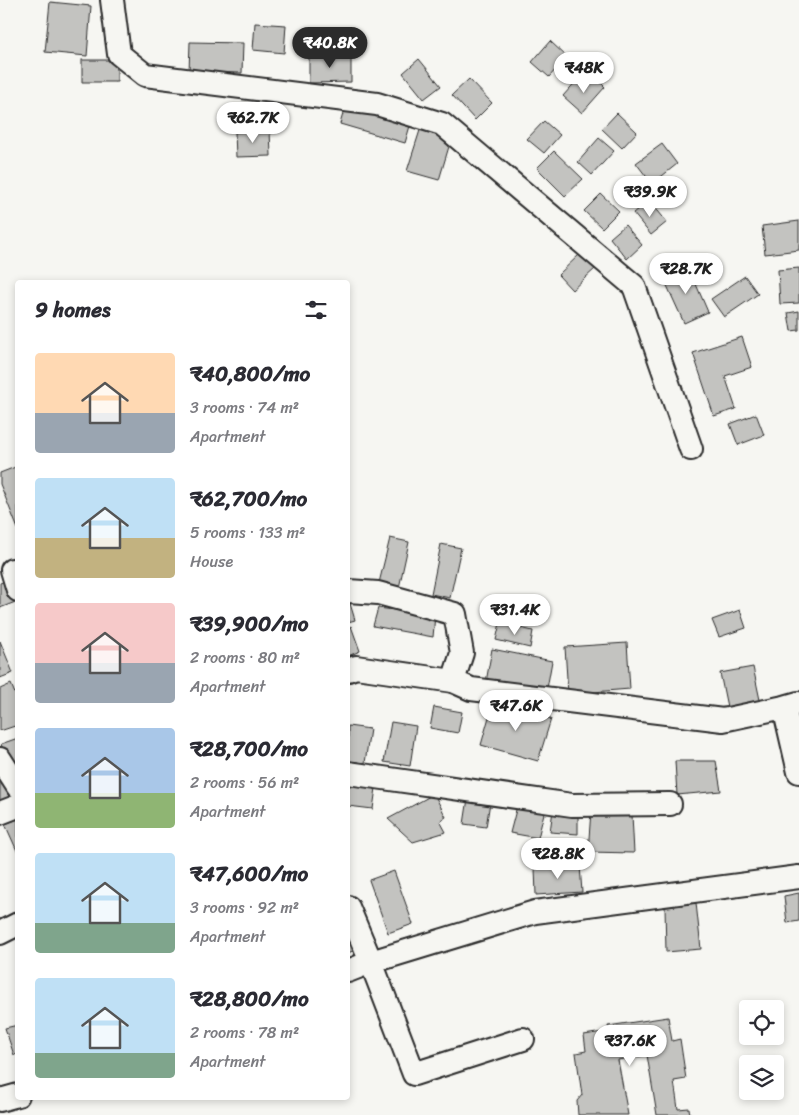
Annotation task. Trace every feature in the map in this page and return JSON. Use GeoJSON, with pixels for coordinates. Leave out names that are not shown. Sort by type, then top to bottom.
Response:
{"type":"FeatureCollection","features":[{"type":"Feature","properties":{"kind":"street"},"geometry":{"type":"LineString","coordinates":[[112,0],[119,54],[145,75],[377,104],[442,124],[634,286],[692,449]]}},
{"type":"Feature","properties":{"kind":"street"},"geometry":{"type":"LineString","coordinates":[[350,591],[378,593],[455,614],[462,653],[453,681]]}},
{"type":"Feature","properties":{"kind":"street"},"geometry":{"type":"LineString","coordinates":[[350,669],[356,667],[453,681],[471,689],[723,720],[792,705],[799,772]]}},
{"type":"Feature","properties":{"kind":"street"},"geometry":{"type":"LineString","coordinates":[[0,759],[15,782]]}},
{"type":"Feature","properties":{"kind":"street"},"geometry":{"type":"LineString","coordinates":[[350,774],[572,805],[670,804]]}},
{"type":"Feature","properties":{"kind":"street"},"geometry":{"type":"LineString","coordinates":[[0,813],[15,807]]}},
{"type":"Feature","properties":{"kind":"street"},"geometry":{"type":"LineString","coordinates":[[350,970],[371,962],[535,912],[799,877]]}},
{"type":"Feature","properties":{"kind":"street"},"geometry":{"type":"LineString","coordinates":[[350,912],[414,1074],[523,1039]]}},
{"type":"Feature","properties":{"kind":"street"},"geometry":{"type":"LineString","coordinates":[[0,933],[15,926]]}},
{"type":"Feature","properties":{"kind":"street"},"geometry":{"type":"LineString","coordinates":[[0,1100],[15,1096]]}},
{"type":"Feature","properties":{"kind":"building"},"geometry":{"type":"Polygon","coordinates":[[[50,2],[91,6],[87,56],[45,52],[50,2]]]}},
{"type":"Feature","properties":{"kind":"building"},"geometry":{"type":"Polygon","coordinates":[[[255,23],[286,25],[284,53],[253,50],[255,23]]]}},
{"type":"Feature","properties":{"kind":"building"},"geometry":{"type":"Polygon","coordinates":[[[550,41],[567,57],[549,77],[532,62],[550,41]]]}},
{"type":"Feature","properties":{"kind":"building"},"geometry":{"type":"Polygon","coordinates":[[[190,42],[243,43],[242,73],[189,72],[190,42]]]}},
{"type":"Feature","properties":{"kind":"building"},"geometry":{"type":"Polygon","coordinates":[[[309,56],[351,56],[351,82],[309,83],[309,56]]]}},
{"type":"Feature","properties":{"kind":"building"},"geometry":{"type":"Polygon","coordinates":[[[419,59],[441,86],[424,99],[403,73],[419,59]]]}},
{"type":"Feature","properties":{"kind":"building"},"geometry":{"type":"Polygon","coordinates":[[[82,60],[117,60],[117,82],[82,82],[82,60]]]}},
{"type":"Feature","properties":{"kind":"building"},"geometry":{"type":"Polygon","coordinates":[[[594,76],[605,87],[582,113],[563,96],[578,79],[585,86],[594,76]]]}},
{"type":"Feature","properties":{"kind":"building"},"geometry":{"type":"Polygon","coordinates":[[[469,79],[492,103],[475,120],[452,95],[469,79]]]}},
{"type":"Feature","properties":{"kind":"building"},"geometry":{"type":"Polygon","coordinates":[[[347,100],[412,119],[405,143],[340,124],[347,100]]]}},
{"type":"Feature","properties":{"kind":"building"},"geometry":{"type":"Polygon","coordinates":[[[617,113],[637,132],[622,148],[602,129],[617,113]]]}},
{"type":"Feature","properties":{"kind":"building"},"geometry":{"type":"Polygon","coordinates":[[[544,121],[560,135],[544,153],[527,139],[544,121]]]}},
{"type":"Feature","properties":{"kind":"building"},"geometry":{"type":"Polygon","coordinates":[[[422,124],[453,133],[439,180],[407,171],[422,124]]]}},
{"type":"Feature","properties":{"kind":"building"},"geometry":{"type":"Polygon","coordinates":[[[270,130],[271,156],[236,157],[235,132],[270,130]]]}},
{"type":"Feature","properties":{"kind":"building"},"geometry":{"type":"Polygon","coordinates":[[[599,138],[614,151],[592,175],[578,162],[599,138]]]}},
{"type":"Feature","properties":{"kind":"building"},"geometry":{"type":"Polygon","coordinates":[[[662,144],[677,164],[652,184],[636,163],[662,144]]]}},
{"type":"Feature","properties":{"kind":"building"},"geometry":{"type":"Polygon","coordinates":[[[554,151],[583,179],[565,196],[537,168],[554,151]]]}},
{"type":"Feature","properties":{"kind":"building"},"geometry":{"type":"Polygon","coordinates":[[[601,194],[619,211],[602,228],[584,211],[601,194]]]}},
{"type":"Feature","properties":{"kind":"building"},"geometry":{"type":"Polygon","coordinates":[[[649,200],[667,222],[651,235],[633,213],[649,200]]]}},
{"type":"Feature","properties":{"kind":"building"},"geometry":{"type":"Polygon","coordinates":[[[799,221],[799,250],[765,254],[762,226],[799,221]]]}},
{"type":"Feature","properties":{"kind":"building"},"geometry":{"type":"Polygon","coordinates":[[[625,225],[642,245],[627,259],[610,238],[625,225]]]}},
{"type":"Feature","properties":{"kind":"building"},"geometry":{"type":"Polygon","coordinates":[[[581,253],[596,268],[572,290],[558,275],[581,253]]]}},
{"type":"Feature","properties":{"kind":"building"},"geometry":{"type":"Polygon","coordinates":[[[689,268],[708,312],[684,323],[664,279],[689,268]]]}},
{"type":"Feature","properties":{"kind":"building"},"geometry":{"type":"Polygon","coordinates":[[[799,268],[799,303],[780,304],[778,270],[799,268]]]}},
{"type":"Feature","properties":{"kind":"building"},"geometry":{"type":"Polygon","coordinates":[[[745,276],[758,294],[724,317],[711,299],[745,276]]]}},
{"type":"Feature","properties":{"kind":"building"},"geometry":{"type":"Polygon","coordinates":[[[799,311],[799,330],[791,331],[788,313],[799,311]]]}},
{"type":"Feature","properties":{"kind":"building"},"geometry":{"type":"Polygon","coordinates":[[[742,337],[752,367],[725,376],[736,409],[714,416],[693,353],[742,337]]]}},
{"type":"Feature","properties":{"kind":"building"},"geometry":{"type":"Polygon","coordinates":[[[756,414],[764,435],[738,445],[730,424],[756,414]]]}},
{"type":"Feature","properties":{"kind":"building"},"geometry":{"type":"Polygon","coordinates":[[[15,467],[15,522],[0,484],[0,473],[15,467]]]}},
{"type":"Feature","properties":{"kind":"building"},"geometry":{"type":"Polygon","coordinates":[[[390,538],[409,542],[399,588],[379,583],[390,538]]]}},
{"type":"Feature","properties":{"kind":"building"},"geometry":{"type":"Polygon","coordinates":[[[441,544],[461,548],[450,598],[431,594],[441,544]]]}},
{"type":"Feature","properties":{"kind":"building"},"geometry":{"type":"Polygon","coordinates":[[[10,579],[15,593],[15,602],[0,608],[0,583],[10,579]]]}},
{"type":"Feature","properties":{"kind":"building"},"geometry":{"type":"Polygon","coordinates":[[[350,604],[355,620],[350,621],[350,604]]]}},
{"type":"Feature","properties":{"kind":"building"},"geometry":{"type":"Polygon","coordinates":[[[378,608],[435,615],[433,637],[373,626],[378,608]]]}},
{"type":"Feature","properties":{"kind":"building"},"geometry":{"type":"Polygon","coordinates":[[[740,610],[746,628],[719,637],[712,620],[740,610]]]}},
{"type":"Feature","properties":{"kind":"building"},"geometry":{"type":"Polygon","coordinates":[[[500,623],[533,631],[530,648],[496,640],[500,623]]]}},
{"type":"Feature","properties":{"kind":"building"},"geometry":{"type":"Polygon","coordinates":[[[350,627],[360,651],[350,655],[350,627]]]}},
{"type":"Feature","properties":{"kind":"building"},"geometry":{"type":"Polygon","coordinates":[[[0,641],[13,673],[0,678],[0,641]]]}},
{"type":"Feature","properties":{"kind":"building"},"geometry":{"type":"Polygon","coordinates":[[[627,643],[630,689],[568,694],[565,647],[627,643]]]}},
{"type":"Feature","properties":{"kind":"building"},"geometry":{"type":"Polygon","coordinates":[[[492,649],[552,661],[546,694],[486,682],[492,649]]]}},
{"type":"Feature","properties":{"kind":"building"},"geometry":{"type":"Polygon","coordinates":[[[753,667],[760,700],[727,707],[720,673],[753,667]]]}},
{"type":"Feature","properties":{"kind":"building"},"geometry":{"type":"Polygon","coordinates":[[[11,684],[15,694],[15,726],[0,731],[0,689],[11,684]]]}},
{"type":"Feature","properties":{"kind":"building"},"geometry":{"type":"Polygon","coordinates":[[[493,703],[551,719],[538,761],[481,745],[493,703]]]}},
{"type":"Feature","properties":{"kind":"building"},"geometry":{"type":"Polygon","coordinates":[[[434,707],[462,712],[458,733],[430,728],[434,707]]]}},
{"type":"Feature","properties":{"kind":"building"},"geometry":{"type":"Polygon","coordinates":[[[391,722],[416,726],[410,766],[384,762],[391,722]]]}},
{"type":"Feature","properties":{"kind":"building"},"geometry":{"type":"Polygon","coordinates":[[[350,726],[370,729],[365,763],[350,761],[350,726]]]}},
{"type":"Feature","properties":{"kind":"building"},"geometry":{"type":"Polygon","coordinates":[[[15,739],[15,766],[9,768],[1,744],[15,739]]]}},
{"type":"Feature","properties":{"kind":"building"},"geometry":{"type":"Polygon","coordinates":[[[675,761],[716,761],[721,791],[677,795],[675,761]]]}},
{"type":"Feature","properties":{"kind":"building"},"geometry":{"type":"Polygon","coordinates":[[[2,781],[10,799],[0,803],[0,782],[2,781]]]}},
{"type":"Feature","properties":{"kind":"building"},"geometry":{"type":"Polygon","coordinates":[[[350,783],[376,788],[373,809],[350,806],[350,783]]]}},
{"type":"Feature","properties":{"kind":"building"},"geometry":{"type":"Polygon","coordinates":[[[469,792],[491,796],[486,827],[464,824],[469,792]]]}},
{"type":"Feature","properties":{"kind":"building"},"geometry":{"type":"Polygon","coordinates":[[[434,794],[446,817],[440,821],[446,832],[413,842],[388,819],[434,794]]]}},
{"type":"Feature","properties":{"kind":"building"},"geometry":{"type":"Polygon","coordinates":[[[517,806],[545,809],[538,838],[510,833],[517,806]]]}},
{"type":"Feature","properties":{"kind":"building"},"geometry":{"type":"Polygon","coordinates":[[[553,810],[578,814],[578,834],[550,832],[553,810]]]}},
{"type":"Feature","properties":{"kind":"building"},"geometry":{"type":"Polygon","coordinates":[[[591,811],[632,815],[634,853],[588,852],[591,811]]]}},
{"type":"Feature","properties":{"kind":"building"},"geometry":{"type":"Polygon","coordinates":[[[15,820],[15,846],[5,824],[15,820]]]}},
{"type":"Feature","properties":{"kind":"building"},"geometry":{"type":"Polygon","coordinates":[[[580,866],[582,892],[536,895],[535,868],[580,866]]]}},
{"type":"Feature","properties":{"kind":"building"},"geometry":{"type":"Polygon","coordinates":[[[394,871],[413,924],[388,933],[369,880],[394,871]]]}},
{"type":"Feature","properties":{"kind":"building"},"geometry":{"type":"Polygon","coordinates":[[[799,893],[799,921],[787,923],[784,896],[799,893]]]}},
{"type":"Feature","properties":{"kind":"building"},"geometry":{"type":"Polygon","coordinates":[[[696,903],[701,949],[666,952],[665,907],[696,903]]]}},
{"type":"Feature","properties":{"kind":"building"},"geometry":{"type":"Polygon","coordinates":[[[350,930],[357,949],[350,952],[350,930]]]}},
{"type":"Feature","properties":{"kind":"building"},"geometry":{"type":"Polygon","coordinates":[[[668,1017],[672,1041],[680,1039],[686,1079],[674,1081],[678,1109],[689,1108],[690,1115],[657,1115],[647,1055],[618,1060],[628,1115],[578,1115],[577,1101],[582,1095],[576,1053],[586,1051],[584,1035],[609,1031],[608,1026],[668,1017]]]}},
{"type":"Feature","properties":{"kind":"building"},"geometry":{"type":"Polygon","coordinates":[[[15,1026],[15,1055],[14,1055],[5,1028],[15,1026]]]}}]}
